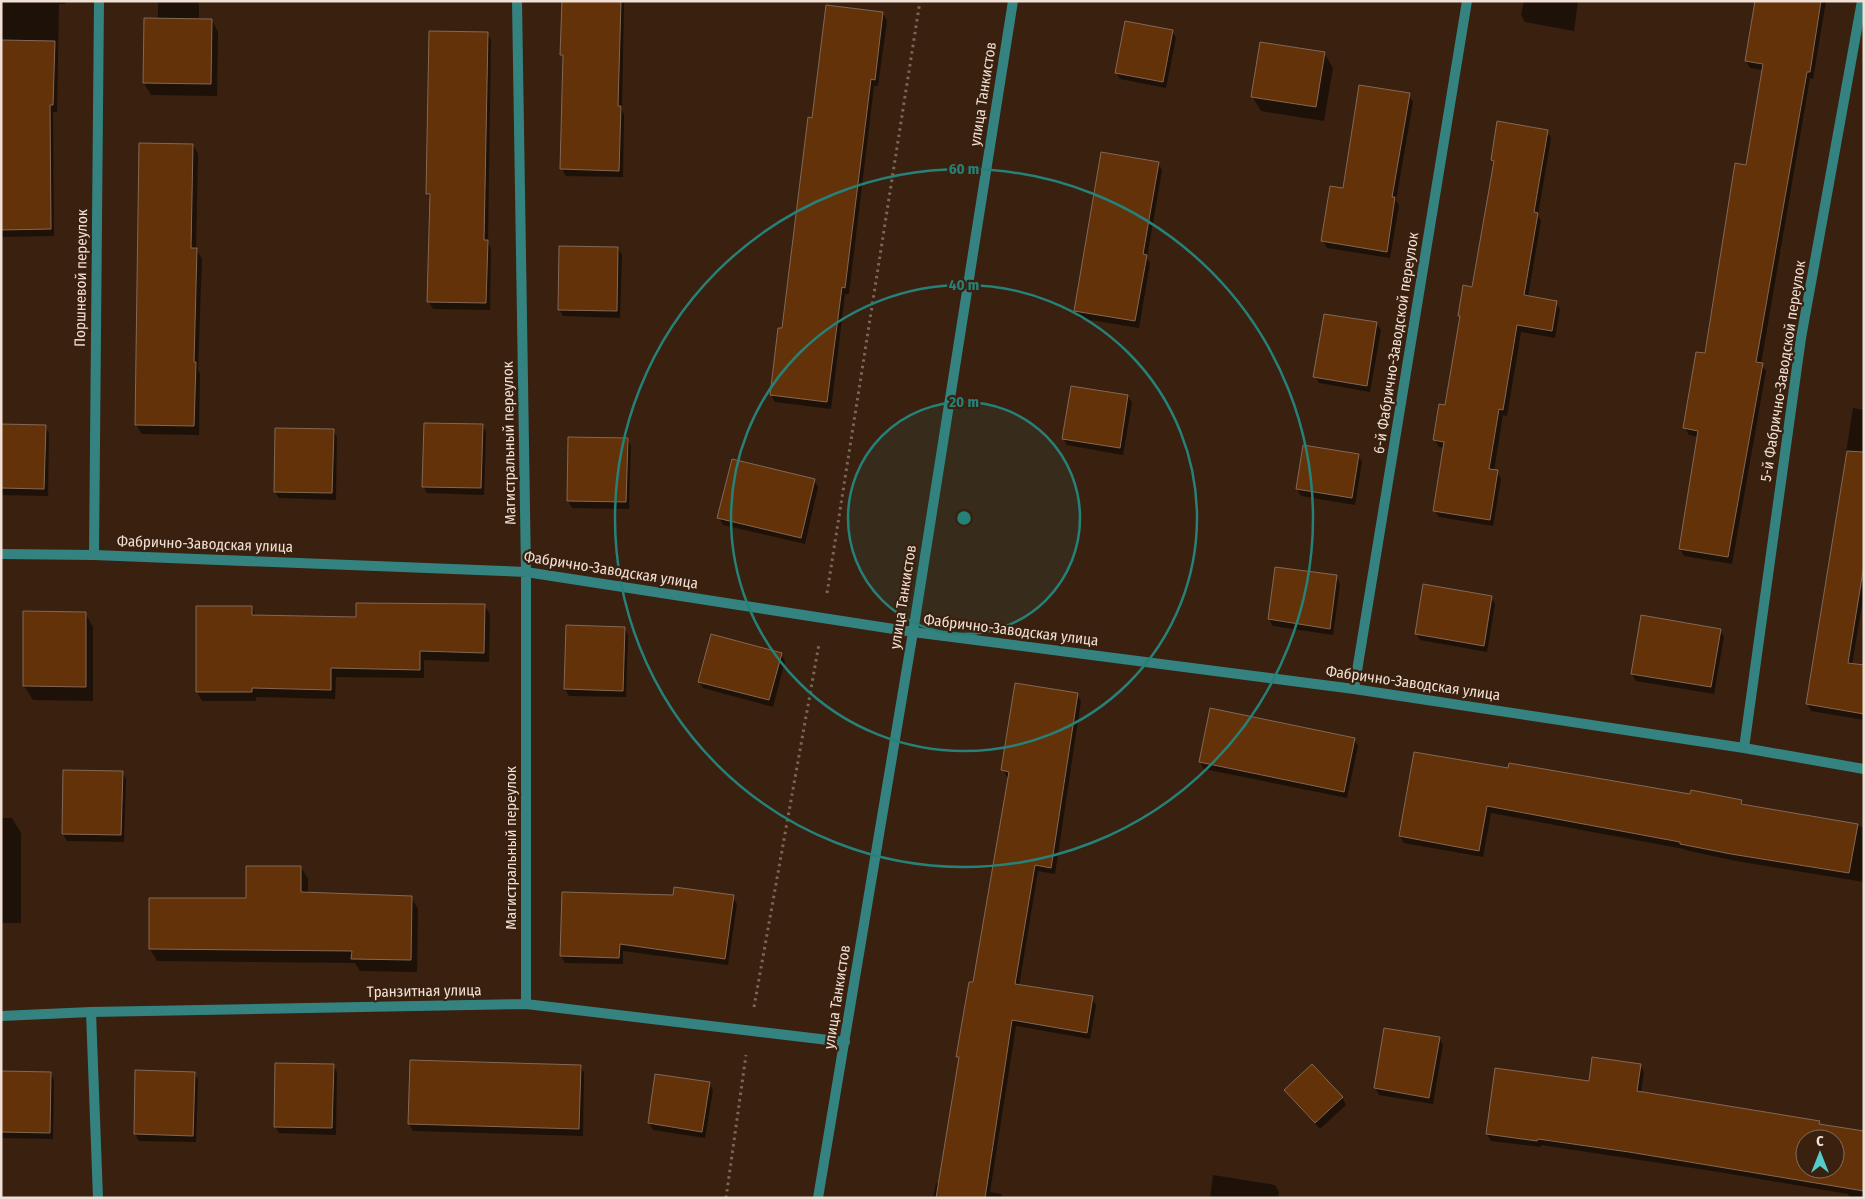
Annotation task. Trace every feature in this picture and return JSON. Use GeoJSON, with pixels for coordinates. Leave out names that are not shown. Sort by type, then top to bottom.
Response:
{"type":"FeatureCollection","features":[{"type":"Feature","properties":{"kind":"street","name":"Поршневой переулок"},"geometry":{"type":"LineString","coordinates":[[94,555],[99,1]]}},
{"type":"Feature","properties":{"kind":"street","name":"Магистральный переулок"},"geometry":{"type":"LineString","coordinates":[[517,1],[526,572],[526,1004]]}},
{"type":"Feature","properties":{"kind":"street","name":"улица Танкистов"},"geometry":{"type":"LineString","coordinates":[[818,1198],[913,632],[1013,1]]}},
{"type":"Feature","properties":{"kind":"street","name":"6-й Фабрично-Заводской переулок"},"geometry":{"type":"LineString","coordinates":[[1354,689],[1467,1]]}},
{"type":"Feature","properties":{"kind":"street","name":"5-й Фабрично-Заводской переулок"},"geometry":{"type":"LineString","coordinates":[[1744,748],[1801,338],[1862,1]]}},
{"type":"Feature","properties":{"kind":"street","name":"Фабрично-Заводская улица"},"geometry":{"type":"LineString","coordinates":[[1,554],[94,555],[526,572],[913,632],[1354,689],[1744,748],[1864,769]]}},
{"type":"Feature","properties":{"kind":"street","name":"Транзитная улица"},"geometry":{"type":"LineString","coordinates":[[1,1016],[92,1012],[526,1004],[845,1042]]}},
{"type":"Feature","properties":{"kind":"street"},"geometry":{"type":"LineString","coordinates":[[92,1012],[98,1198]]}},
{"type":"Feature","properties":{"kind":"building"},"geometry":{"type":"Polygon","coordinates":[[[562,1],[621,1],[618,106],[621,106],[619,171],[560,169],[563,55],[560,55],[562,1]]]}},
{"type":"Feature","properties":{"kind":"building"},"geometry":{"type":"Polygon","coordinates":[[[1755,1],[1821,1],[1810,72],[1807,72],[1756,362],[1763,363],[1728,557],[1679,549],[1698,431],[1683,428],[1696,352],[1705,353],[1735,163],[1746,165],[1763,64],[1745,61],[1755,1]]]}},
{"type":"Feature","properties":{"kind":"building"},"geometry":{"type":"Polygon","coordinates":[[[826,5],[883,12],[875,80],[871,79],[845,288],[842,287],[827,402],[770,395],[778,328],[782,328],[808,117],[812,118],[826,5]]]}},
{"type":"Feature","properties":{"kind":"building"},"geometry":{"type":"Polygon","coordinates":[[[144,18],[212,19],[211,84],[143,83],[144,18]]]}},
{"type":"Feature","properties":{"kind":"building"},"geometry":{"type":"Polygon","coordinates":[[[1125,21],[1173,30],[1163,82],[1115,73],[1125,21]]]}},
{"type":"Feature","properties":{"kind":"building"},"geometry":{"type":"Polygon","coordinates":[[[429,31],[488,32],[484,240],[488,240],[486,303],[427,302],[430,194],[426,194],[429,31]]]}},
{"type":"Feature","properties":{"kind":"building"},"geometry":{"type":"Polygon","coordinates":[[[1,40],[55,41],[53,105],[50,105],[51,229],[1,230],[1,40]]]}},
{"type":"Feature","properties":{"kind":"building"},"geometry":{"type":"Polygon","coordinates":[[[1260,42],[1325,52],[1316,107],[1251,97],[1260,42]]]}},
{"type":"Feature","properties":{"kind":"building"},"geometry":{"type":"Polygon","coordinates":[[[1359,85],[1410,93],[1392,197],[1395,197],[1387,252],[1321,241],[1330,186],[1343,188],[1359,85]]]}},
{"type":"Feature","properties":{"kind":"building"},"geometry":{"type":"Polygon","coordinates":[[[1497,121],[1548,130],[1534,212],[1538,213],[1524,295],[1557,301],[1552,331],[1517,325],[1503,410],[1499,409],[1489,469],[1498,470],[1490,520],[1433,511],[1444,442],[1433,440],[1439,404],[1445,405],[1460,316],[1458,316],[1463,285],[1472,287],[1494,161],[1491,160],[1497,121]]]}},
{"type":"Feature","properties":{"kind":"building"},"geometry":{"type":"Polygon","coordinates":[[[139,143],[193,144],[191,248],[197,248],[194,426],[135,425],[139,143]]]}},
{"type":"Feature","properties":{"kind":"building"},"geometry":{"type":"Polygon","coordinates":[[[1101,152],[1159,162],[1143,254],[1147,255],[1135,321],[1074,311],[1101,152]]]}},
{"type":"Feature","properties":{"kind":"building"},"geometry":{"type":"Polygon","coordinates":[[[559,246],[618,247],[617,311],[558,310],[559,246]]]}},
{"type":"Feature","properties":{"kind":"building"},"geometry":{"type":"Polygon","coordinates":[[[1324,314],[1377,322],[1367,386],[1313,377],[1324,314]]]}},
{"type":"Feature","properties":{"kind":"building"},"geometry":{"type":"Polygon","coordinates":[[[1071,386],[1128,395],[1120,448],[1062,439],[1071,386]]]}},
{"type":"Feature","properties":{"kind":"building"},"geometry":{"type":"Polygon","coordinates":[[[424,423],[483,424],[481,488],[422,487],[424,423]]]}},
{"type":"Feature","properties":{"kind":"building"},"geometry":{"type":"Polygon","coordinates":[[[1,424],[46,425],[44,489],[1,488],[1,424]]]}},
{"type":"Feature","properties":{"kind":"building"},"geometry":{"type":"Polygon","coordinates":[[[275,428],[334,429],[332,493],[274,492],[275,428]]]}},
{"type":"Feature","properties":{"kind":"building"},"geometry":{"type":"Polygon","coordinates":[[[568,437],[628,438],[626,502],[567,501],[568,437]]]}},
{"type":"Feature","properties":{"kind":"building"},"geometry":{"type":"Polygon","coordinates":[[[1303,445],[1359,454],[1352,498],[1296,489],[1303,445]]]}},
{"type":"Feature","properties":{"kind":"building"},"geometry":{"type":"Polygon","coordinates":[[[1847,451],[1864,452],[1864,565],[1848,663],[1864,665],[1864,714],[1806,704],[1847,451]]]}},
{"type":"Feature","properties":{"kind":"building"},"geometry":{"type":"Polygon","coordinates":[[[732,459],[815,479],[801,538],[717,518],[732,459]]]}},
{"type":"Feature","properties":{"kind":"building"},"geometry":{"type":"Polygon","coordinates":[[[1275,567],[1337,575],[1330,629],[1268,619],[1275,567]]]}},
{"type":"Feature","properties":{"kind":"building"},"geometry":{"type":"Polygon","coordinates":[[[1423,584],[1492,596],[1484,646],[1415,634],[1423,584]]]}},
{"type":"Feature","properties":{"kind":"building"},"geometry":{"type":"Polygon","coordinates":[[[356,603],[485,604],[484,653],[420,651],[420,670],[331,668],[331,690],[252,688],[252,692],[196,692],[196,606],[252,606],[252,615],[356,617],[356,603]]]}},
{"type":"Feature","properties":{"kind":"building"},"geometry":{"type":"Polygon","coordinates":[[[23,611],[86,612],[86,687],[23,686],[23,611]]]}},
{"type":"Feature","properties":{"kind":"building"},"geometry":{"type":"Polygon","coordinates":[[[1641,615],[1721,629],[1711,687],[1631,674],[1641,615]]]}},
{"type":"Feature","properties":{"kind":"building"},"geometry":{"type":"Polygon","coordinates":[[[566,625],[625,627],[623,691],[564,689],[566,625]]]}},
{"type":"Feature","properties":{"kind":"building"},"geometry":{"type":"Polygon","coordinates":[[[711,634],[782,653],[769,700],[698,682],[711,634]]]}},
{"type":"Feature","properties":{"kind":"building"},"geometry":{"type":"Polygon","coordinates":[[[1015,683],[1078,693],[1051,868],[1035,865],[1015,984],[1093,996],[1087,1033],[1012,1020],[985,1198],[936,1198],[959,1057],[956,1057],[969,982],[973,982],[1009,772],[1001,770],[1015,683]]]}},
{"type":"Feature","properties":{"kind":"building"},"geometry":{"type":"Polygon","coordinates":[[[1210,708],[1355,738],[1344,792],[1199,762],[1210,708]]]}},
{"type":"Feature","properties":{"kind":"building"},"geometry":{"type":"Polygon","coordinates":[[[1414,752],[1508,768],[1509,763],[1690,794],[1691,790],[1742,800],[1741,804],[1858,824],[1849,873],[1731,854],[1680,844],[1680,842],[1487,806],[1479,851],[1399,836],[1414,752]]]}},
{"type":"Feature","properties":{"kind":"building"},"geometry":{"type":"Polygon","coordinates":[[[63,770],[123,771],[121,835],[62,834],[63,770]]]}},
{"type":"Feature","properties":{"kind":"building"},"geometry":{"type":"Polygon","coordinates":[[[246,866],[301,866],[301,892],[412,896],[411,960],[351,959],[352,951],[149,949],[149,898],[246,898],[246,866]]]}},
{"type":"Feature","properties":{"kind":"building"},"geometry":{"type":"Polygon","coordinates":[[[674,887],[734,895],[725,959],[620,944],[619,958],[560,956],[562,892],[673,895],[674,887]]]}},
{"type":"Feature","properties":{"kind":"building"},"geometry":{"type":"Polygon","coordinates":[[[1384,1028],[1440,1037],[1429,1098],[1374,1088],[1384,1028]]]}},
{"type":"Feature","properties":{"kind":"building"},"geometry":{"type":"Polygon","coordinates":[[[1592,1057],[1641,1064],[1637,1091],[1820,1121],[1819,1124],[1864,1131],[1864,1191],[1629,1152],[1538,1139],[1537,1141],[1486,1134],[1495,1068],[1589,1081],[1592,1057]]]}},
{"type":"Feature","properties":{"kind":"building"},"geometry":{"type":"Polygon","coordinates":[[[410,1060],[581,1065],[579,1129],[408,1124],[410,1060]]]}},
{"type":"Feature","properties":{"kind":"building"},"geometry":{"type":"Polygon","coordinates":[[[275,1063],[334,1064],[332,1128],[274,1127],[275,1063]]]}},
{"type":"Feature","properties":{"kind":"building"},"geometry":{"type":"Polygon","coordinates":[[[1312,1064],[1343,1097],[1315,1123],[1284,1090],[1312,1064]]]}},
{"type":"Feature","properties":{"kind":"building"},"geometry":{"type":"Polygon","coordinates":[[[135,1070],[195,1072],[193,1136],[134,1134],[135,1070]]]}},
{"type":"Feature","properties":{"kind":"building"},"geometry":{"type":"Polygon","coordinates":[[[1,1071],[51,1072],[50,1133],[1,1132],[1,1071]]]}},
{"type":"Feature","properties":{"kind":"building"},"geometry":{"type":"Polygon","coordinates":[[[655,1074],[710,1082],[702,1132],[648,1123],[655,1074]]]}}]}
